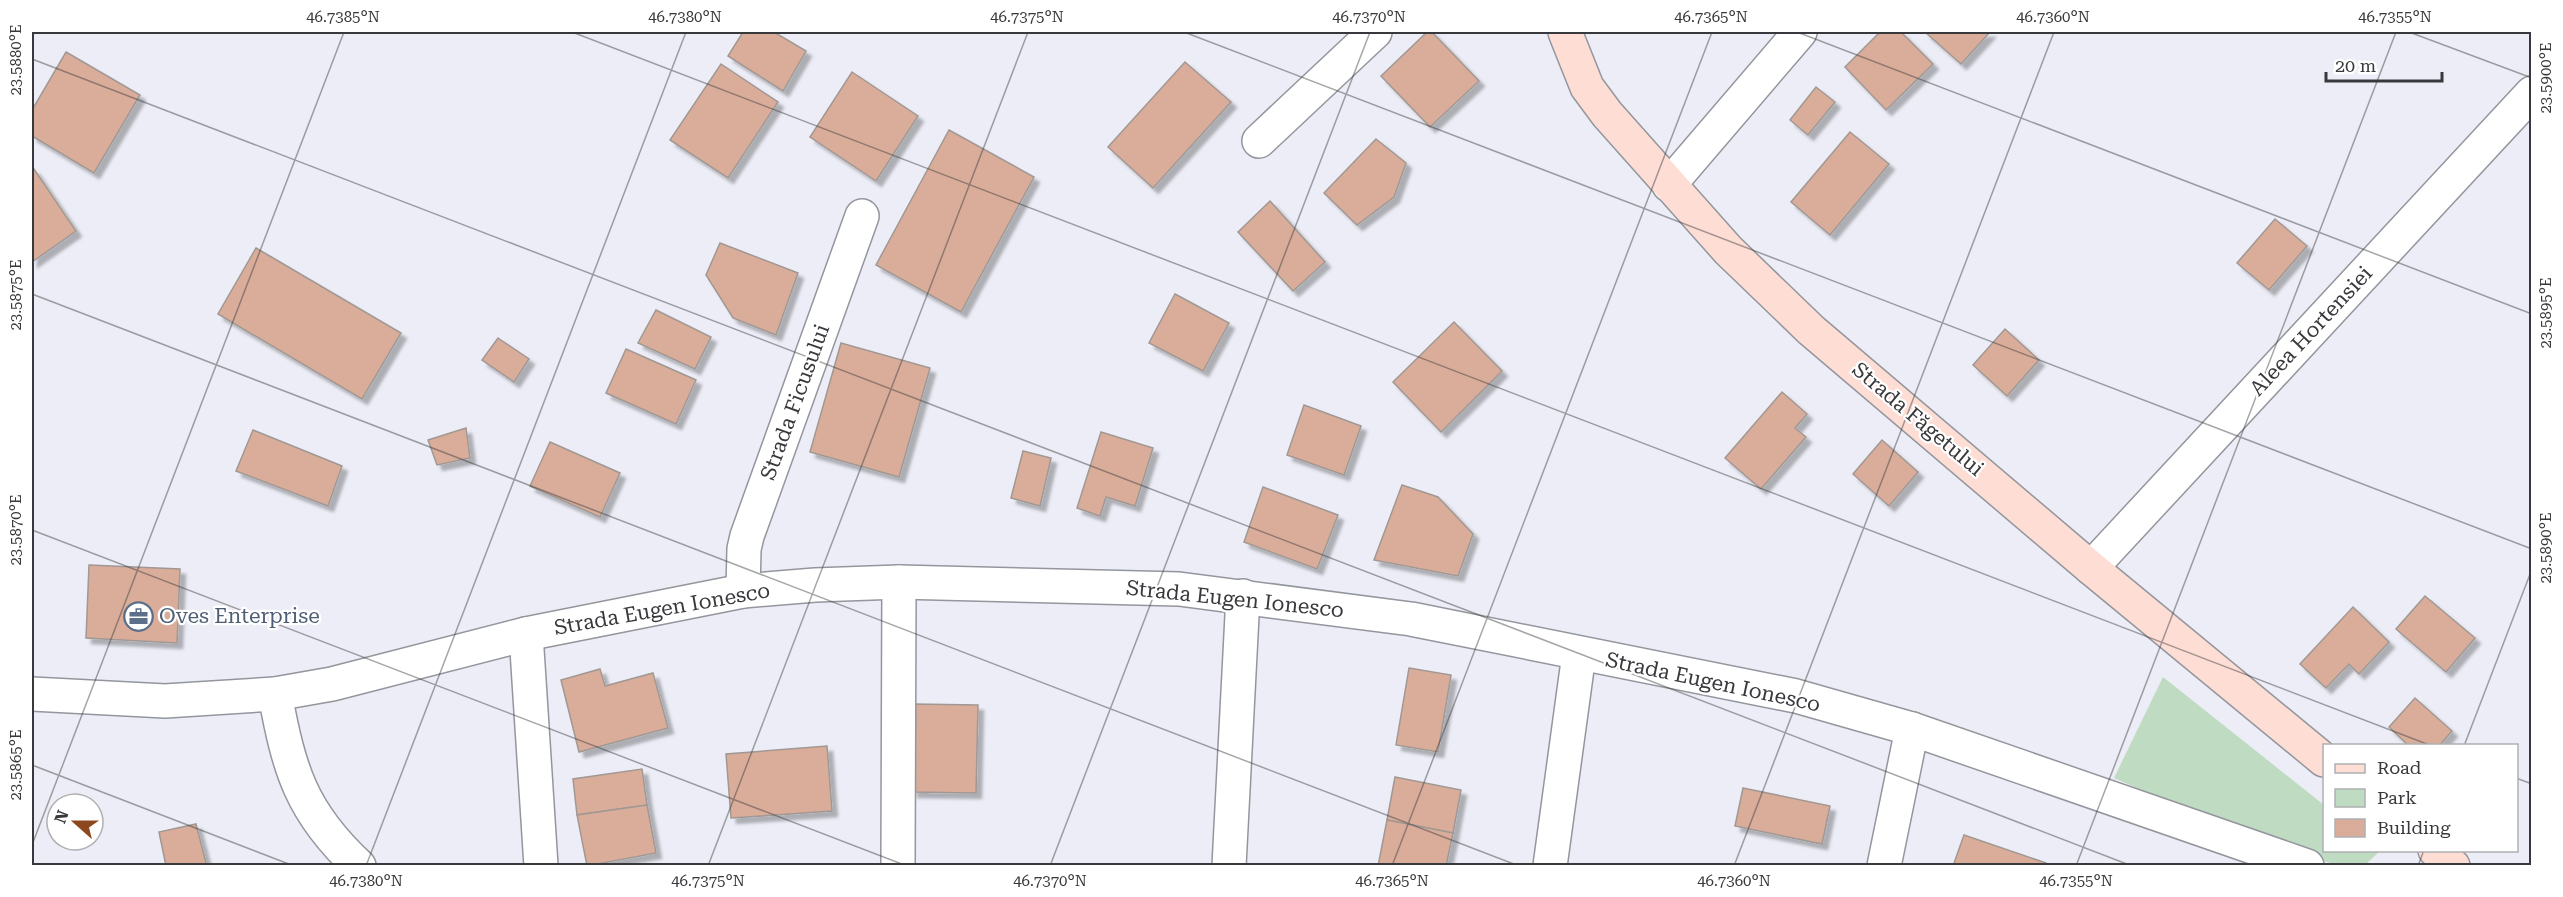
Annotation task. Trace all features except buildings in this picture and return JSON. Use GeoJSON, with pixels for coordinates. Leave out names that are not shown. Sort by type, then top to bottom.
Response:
{"type":"FeatureCollection","features":[{"type":"Feature","properties":{"kind":"main road","name":"Strada Făgetului"},"geometry":{"type":"LineString","coordinates":[[1565,32],[1587,87],[1606,114],[1728,250],[1811,330],[2091,568],[2323,758]]}},
{"type":"Feature","properties":{"kind":"main road"},"geometry":{"type":"LineString","coordinates":[[2437,852],[2453,866]]}},
{"type":"Feature","properties":{"kind":"street"},"geometry":{"type":"LineString","coordinates":[[1259,141],[1375,32]]}},
{"type":"Feature","properties":{"kind":"street"},"geometry":{"type":"LineString","coordinates":[[1669,185],[1800,32]]}},
{"type":"Feature","properties":{"kind":"street","name":"Aleea Hortensiei"},"geometry":{"type":"LineString","coordinates":[[2091,568],[2532,93]]}},
{"type":"Feature","properties":{"kind":"street","name":"Strada Ficusului"},"geometry":{"type":"LineString","coordinates":[[743,591],[744,549],[747,536],[862,216]]}},
{"type":"Feature","properties":{"kind":"street"},"geometry":{"type":"LineString","coordinates":[[898,866],[899,582]]}},
{"type":"Feature","properties":{"kind":"street","name":"Strada Eugen Ionesco"},"geometry":{"type":"LineString","coordinates":[[32,694],[165,701],[275,694],[332,684],[526,634],[743,591],[815,585],[899,582],[1179,589],[1411,619],[1577,663],[1796,696],[1912,729],[2307,866]]}},
{"type":"Feature","properties":{"kind":"street"},"geometry":{"type":"LineString","coordinates":[[1229,866],[1243,596]]}},
{"type":"Feature","properties":{"kind":"street"},"geometry":{"type":"LineString","coordinates":[[526,634],[541,866]]}},
{"type":"Feature","properties":{"kind":"street"},"geometry":{"type":"LineString","coordinates":[[1532,866],[1552,740],[1577,663]]}},
{"type":"Feature","properties":{"kind":"street"},"geometry":{"type":"LineString","coordinates":[[1550,866],[1577,663]]}},
{"type":"Feature","properties":{"kind":"street"},"geometry":{"type":"LineString","coordinates":[[275,694],[297,784],[315,817],[338,846],[359,866]]}},
{"type":"Feature","properties":{"kind":"street"},"geometry":{"type":"LineString","coordinates":[[1884,866],[1912,729]]}},
{"type":"Feature","properties":{"kind":"green space"},"geometry":{"type":"Polygon","coordinates":[[[2163,677],[2323,804],[2323,852],[2379,852],[2365,865],[2339,865],[2327,862],[2238,832],[2114,778],[2163,677]]]}},
{"type":"Feature","properties":{"kind":"place","name":"Oves Enterprise"},"geometry":{"type":"Point","coordinates":[138,616]}}]}
